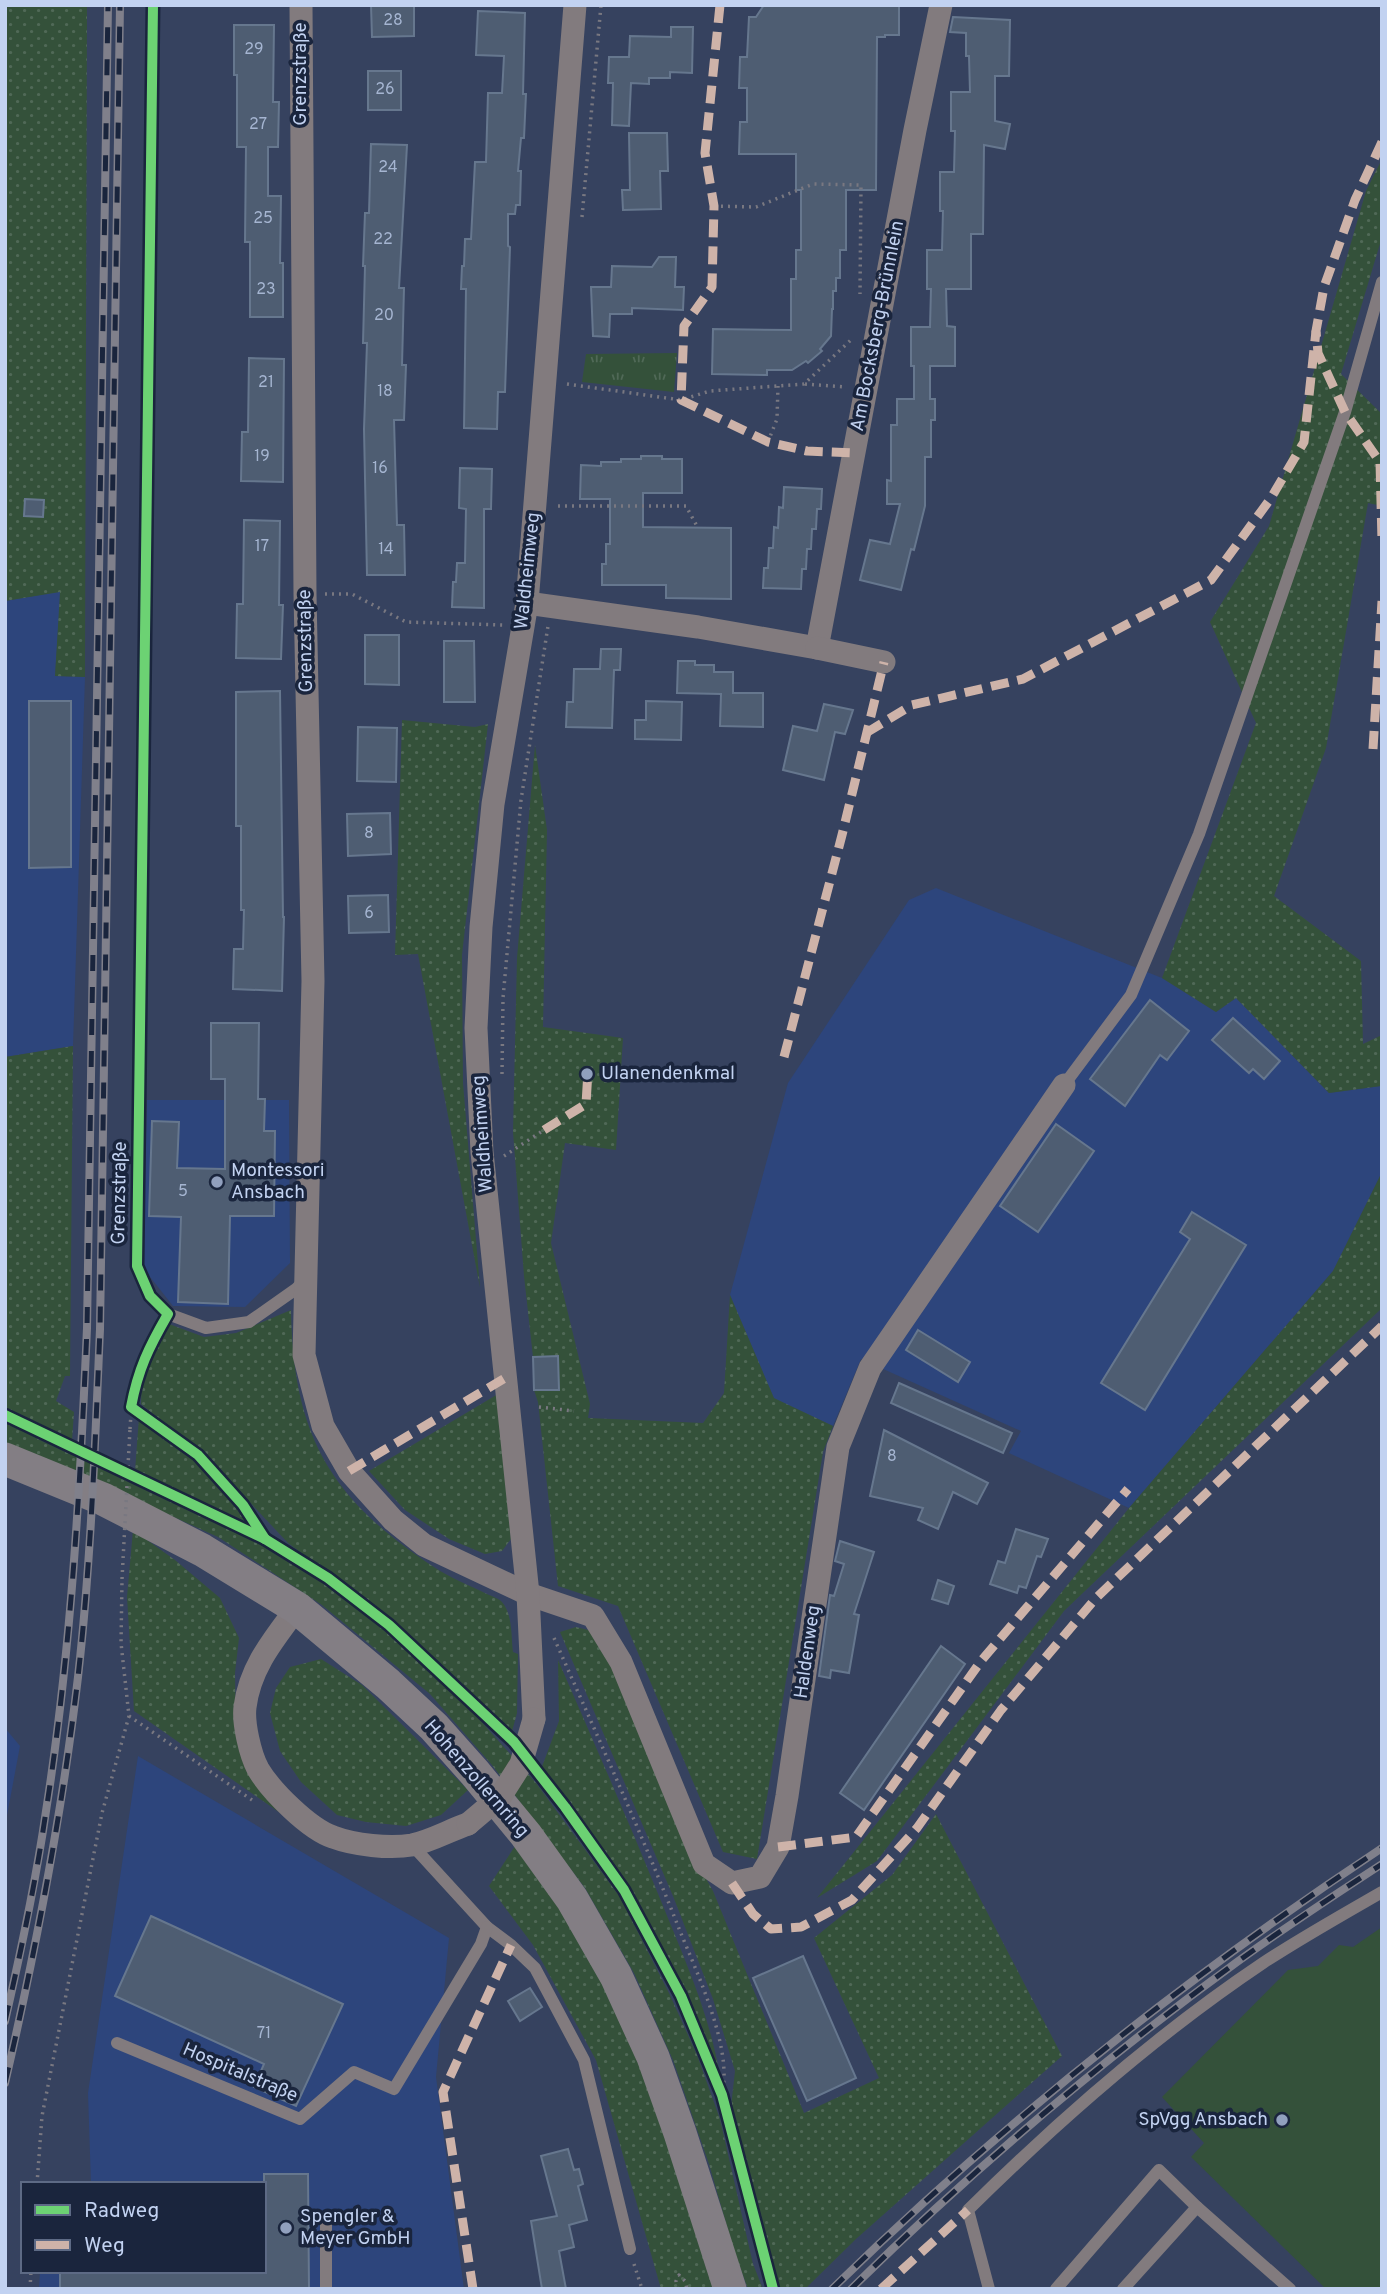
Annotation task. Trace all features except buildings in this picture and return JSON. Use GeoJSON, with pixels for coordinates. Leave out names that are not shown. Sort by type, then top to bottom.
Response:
{"type":"FeatureCollection","features":[{"type":"Feature","properties":{"kind":"main road","name":"Hohenzollernring"},"geometry":{"type":"LineString","coordinates":[[5,1459],[103,1499],[202,1550],[297,1608],[388,1684],[434,1727],[475,1773],[526,1835],[572,1899],[615,1976],[653,2057],[730,2289]]}},
{"type":"Feature","properties":{"kind":"street","name":"Grenzstraße"},"geometry":{"type":"LineString","coordinates":[[301,5],[305,594],[313,981],[304,1355],[323,1426],[349,1471],[393,1520],[424,1545],[528,1594]]}},
{"type":"Feature","properties":{"kind":"street","name":"Waldheimweg"},"geometry":{"type":"LineString","coordinates":[[297,1608],[266,1648],[254,1672],[245,1708],[247,1736],[258,1769],[303,1820],[332,1837],[368,1846],[412,1844],[468,1824],[500,1797],[521,1764],[534,1719],[528,1594],[482,1152],[476,1028],[481,927],[493,804],[525,614],[575,5]]}},
{"type":"Feature","properties":{"kind":"street","name":"Am Bocksberg-Brünnlein"},"geometry":{"type":"LineString","coordinates":[[817,648],[941,5]]}},
{"type":"Feature","properties":{"kind":"street"},"geometry":{"type":"LineString","coordinates":[[525,614],[551,606],[698,627],[884,662]]}},
{"type":"Feature","properties":{"kind":"street","name":"Haldenweg"},"geometry":{"type":"LineString","coordinates":[[528,1594],[593,1616],[621,1662],[704,1864],[732,1883],[760,1877],[778,1847],[838,1447],[870,1368],[1065,1085]]}},
{"type":"Feature","properties":{"kind":"lane"},"geometry":{"type":"LineString","coordinates":[[1065,1085],[1131,995],[1199,834],[1345,412],[1382,282]]}},
{"type":"Feature","properties":{"kind":"lane","name":"Grenzstraße"},"geometry":{"type":"LineString","coordinates":[[139,1062],[137,1266],[150,1296],[168,1314]]}},
{"type":"Feature","properties":{"kind":"lane"},"geometry":{"type":"LineString","coordinates":[[168,1314],[206,1328],[249,1322],[306,1279]]}},
{"type":"Feature","properties":{"kind":"lane"},"geometry":{"type":"LineString","coordinates":[[412,1844],[487,1927],[535,1968],[584,2060],[630,2249]]}},
{"type":"Feature","properties":{"kind":"lane"},"geometry":{"type":"LineString","coordinates":[[989,2289],[968,2210],[1044,2137],[1184,2021],[1262,1964],[1382,1892]]}},
{"type":"Feature","properties":{"kind":"lane","name":"Hospitalstraße"},"geometry":{"type":"LineString","coordinates":[[117,2042],[300,2119],[354,2073],[394,2090],[481,1944],[487,1927]]}},
{"type":"Feature","properties":{"kind":"lane"},"geometry":{"type":"LineString","coordinates":[[1056,2289],[1159,2170],[1290,2289]]}},
{"type":"Feature","properties":{"kind":"lane"},"geometry":{"type":"LineString","coordinates":[[1123,2289],[1197,2207]]}},
{"type":"Feature","properties":{"kind":"lane"},"geometry":{"type":"LineString","coordinates":[[326,2218],[326,2289]]}},
{"type":"Feature","properties":{"kind":"path"},"geometry":{"type":"LineString","coordinates":[[714,206],[756,207],[813,184],[861,185],[860,297]]}},
{"type":"Feature","properties":{"kind":"path"},"geometry":{"type":"LineString","coordinates":[[804,384],[858,334]]}},
{"type":"Feature","properties":{"kind":"path"},"geometry":{"type":"LineString","coordinates":[[544,382],[681,400],[710,391],[804,384],[866,388]]}},
{"type":"Feature","properties":{"kind":"path"},"geometry":{"type":"LineString","coordinates":[[768,442],[778,419],[778,386]]}},
{"type":"Feature","properties":{"kind":"path"},"geometry":{"type":"LineString","coordinates":[[534,505],[686,506],[698,528]]}},
{"type":"Feature","properties":{"kind":"path"},"geometry":{"type":"LineString","coordinates":[[305,594],[352,594],[406,622],[525,614]]}},
{"type":"Feature","properties":{"kind":"path"},"geometry":{"type":"LineString","coordinates":[[502,1077],[503,998],[521,800],[551,606]]}},
{"type":"Feature","properties":{"kind":"path"},"geometry":{"type":"LineString","coordinates":[[503,1143],[504,1156],[544,1130]]}},
{"type":"Feature","properties":{"kind":"path"},"geometry":{"type":"LineString","coordinates":[[37,2182],[45,2103],[102,1813],[130,1716],[121,1643],[131,1407],[136,1379],[147,1351],[168,1314]]}},
{"type":"Feature","properties":{"kind":"path"},"geometry":{"type":"LineString","coordinates":[[5,1415],[265,1539],[243,1505],[198,1454],[131,1407]]}},
{"type":"Feature","properties":{"kind":"path"},"geometry":{"type":"LineString","coordinates":[[538,1407],[574,1411]]}},
{"type":"Feature","properties":{"kind":"path"},"geometry":{"type":"LineString","coordinates":[[552,1633],[665,1892],[716,2029],[726,2080],[722,2095],[773,2289]]}},
{"type":"Feature","properties":{"kind":"path"},"geometry":{"type":"LineString","coordinates":[[130,1716],[260,1806]]}},
{"type":"Feature","properties":{"kind":"path"},"geometry":{"type":"LineString","coordinates":[[630,2249],[642,2289]]}},
{"type":"Feature","properties":{"kind":"path"},"geometry":{"type":"LineString","coordinates":[[677,2289],[676,2281],[679,2275],[685,2281],[687,2289]]}},
{"type":"Feature","properties":{"kind":"shaded area"},"geometry":{"type":"Polygon","coordinates":[[[61,591],[55,676],[85,677],[73,1046],[5,1057],[5,601],[61,591]]]}},
{"type":"Feature","properties":{"kind":"shaded area"},"geometry":{"type":"Polygon","coordinates":[[[936,888],[1162,978],[1216,1012],[1236,998],[1329,1093],[1381,1086],[1382,1172],[1333,1271],[1129,1508],[1009,1453],[1021,1431],[861,1359],[833,1426],[774,1399],[730,1295],[788,1083],[909,900],[936,888]]]}},
{"type":"Feature","properties":{"kind":"shaded area","name":"Montessori Ansbach"},"geometry":{"type":"Polygon","coordinates":[[[147,1100],[289,1100],[290,1263],[245,1307],[173,1306],[143,1268],[147,1100]]]}},
{"type":"Feature","properties":{"kind":"shaded area"},"geometry":{"type":"Polygon","coordinates":[[[5,1728],[20,1746],[5,1826],[5,1728]]]}},
{"type":"Feature","properties":{"kind":"shaded area"},"geometry":{"type":"Polygon","coordinates":[[[138,1756],[449,1938],[436,2077],[464,2289],[39,2289],[40,2273],[266,2273],[266,2182],[91,2182],[88,2093],[138,1756]]]}},
{"type":"Feature","properties":{"kind":"green space"},"geometry":{"type":"Polygon","coordinates":[[[5,5],[87,5],[85,677],[55,676],[60,592],[5,601],[5,5]]]}},
{"type":"Feature","properties":{"kind":"green space"},"geometry":{"type":"Polygon","coordinates":[[[1382,159],[1382,237],[1341,374],[1382,414],[1382,506],[1368,503],[1326,748],[1274,896],[1361,961],[1363,1044],[1382,1035],[1382,1089],[1381,1086],[1329,1093],[1236,998],[1216,1012],[1162,978],[1256,723],[1210,622],[1269,526],[1366,191],[1382,159]]]}},
{"type":"Feature","properties":{"kind":"green space"},"geometry":{"type":"Polygon","coordinates":[[[677,353],[674,392],[582,382],[586,354],[677,353]]]}},
{"type":"Feature","properties":{"kind":"green space"},"geometry":{"type":"Polygon","coordinates":[[[402,720],[475,727],[488,724],[462,955],[463,1083],[480,1288],[418,954],[395,955],[402,720]]]}},
{"type":"Feature","properties":{"kind":"green space"},"geometry":{"type":"Polygon","coordinates":[[[535,745],[547,830],[543,1027],[623,1038],[616,1150],[565,1143],[551,1243],[590,1404],[588,1418],[703,1423],[724,1393],[730,1295],[774,1398],[833,1426],[823,1452],[757,1859],[723,1852],[618,1606],[558,1586],[538,1402],[534,1390],[559,1389],[558,1357],[533,1357],[513,1132],[517,958],[535,745]]]}},
{"type":"Feature","properties":{"kind":"green space"},"geometry":{"type":"Polygon","coordinates":[[[73,1046],[70,1376],[65,1376],[56,1401],[74,1412],[72,1441],[5,1411],[5,1057],[73,1046]]]}},
{"type":"Feature","properties":{"kind":"green space"},"geometry":{"type":"Polygon","coordinates":[[[1382,1172],[1382,1308],[1064,1611],[877,1861],[817,1898],[1129,1508],[1333,1271],[1382,1172]]]}},
{"type":"Feature","properties":{"kind":"green space"},"geometry":{"type":"Polygon","coordinates":[[[291,1310],[293,1354],[310,1428],[324,1460],[344,1489],[368,1516],[398,1542],[440,1571],[498,1599],[505,1606],[510,1618],[513,1652],[518,1654],[517,1713],[511,1735],[385,1614],[288,1543],[214,1464],[141,1404],[142,1376],[169,1324],[204,1337],[236,1333],[291,1310]]]}},
{"type":"Feature","properties":{"kind":"green space"},"geometry":{"type":"Polygon","coordinates":[[[498,1394],[511,1539],[502,1551],[485,1554],[449,1539],[405,1510],[369,1471],[498,1394]]]}},
{"type":"Feature","properties":{"kind":"green space"},"geometry":{"type":"Polygon","coordinates":[[[139,1417],[199,1464],[251,1524],[135,1471],[139,1417]]]}},
{"type":"Feature","properties":{"kind":"green space"},"geometry":{"type":"Polygon","coordinates":[[[5,1422],[261,1543],[349,1600],[404,1644],[479,1719],[536,1783],[620,1897],[697,2055],[720,2119],[753,2264],[763,2289],[748,2289],[673,2060],[634,1973],[585,1888],[492,1765],[430,1694],[322,1605],[218,1537],[72,1471],[5,1446],[5,1422]]]}},
{"type":"Feature","properties":{"kind":"green space"},"geometry":{"type":"Polygon","coordinates":[[[133,1530],[175,1560],[220,1598],[239,1638],[235,1673],[236,1733],[283,1815],[134,1711],[127,1597],[133,1530]]]}},
{"type":"Feature","properties":{"kind":"green space"},"geometry":{"type":"Polygon","coordinates":[[[576,1627],[592,1631],[605,1651],[678,1829],[713,1891],[804,2113],[879,2078],[814,1938],[892,1875],[936,1814],[1062,2056],[856,2239],[805,2289],[773,2289],[765,2270],[730,2116],[735,2071],[713,1999],[673,1896],[560,1632],[576,1627]]]}},
{"type":"Feature","properties":{"kind":"green space"},"geometry":{"type":"Polygon","coordinates":[[[321,1659],[362,1685],[468,1790],[441,1815],[406,1826],[366,1822],[337,1815],[301,1782],[280,1751],[270,1713],[276,1688],[290,1667],[321,1659]]]}},
{"type":"Feature","properties":{"kind":"green space"},"geometry":{"type":"Polygon","coordinates":[[[558,1660],[687,1966],[710,2033],[720,2078],[671,1969],[619,1874],[540,1772],[559,1721],[558,1660]]]}},
{"type":"Feature","properties":{"kind":"green space"},"geometry":{"type":"Polygon","coordinates":[[[515,1846],[574,1925],[649,2076],[715,2289],[661,2289],[596,2060],[533,1945],[489,1886],[515,1846]]]}},
{"type":"Feature","properties":{"kind":"green space","name":"SpVgg Ansbach"},"geometry":{"type":"Polygon","coordinates":[[[1382,1927],[1382,2289],[1326,2289],[1191,2157],[1204,2143],[1162,2097],[1288,1970],[1318,1966],[1339,1945],[1353,1947],[1382,1927]]]}},
{"type":"Feature","properties":{"kind":"railway"},"geometry":{"type":"LineString","coordinates":[[5,2021],[33,1890],[55,1751],[68,1631],[81,1449],[87,1328],[108,5]]}},
{"type":"Feature","properties":{"kind":"railway"},"geometry":{"type":"LineString","coordinates":[[5,2083],[38,1932],[64,1779],[78,1677],[92,1503],[100,1329],[120,5]]}},
{"type":"Feature","properties":{"kind":"railway"},"geometry":{"type":"LineString","coordinates":[[832,2289],[962,2169],[1096,2055],[1237,1949],[1382,1848]]}},
{"type":"Feature","properties":{"kind":"railway"},"geometry":{"type":"LineString","coordinates":[[851,2289],[990,2160],[1136,2038],[1255,1949],[1382,1864]]}},
{"type":"Feature","properties":{"kind":"marked path"},"geometry":{"type":"LineString","coordinates":[[720,5],[705,153],[714,206],[712,287],[684,326],[681,400],[768,442],[807,451],[855,453]]}},
{"type":"Feature","properties":{"kind":"marked path"},"geometry":{"type":"LineString","coordinates":[[1382,142],[1355,200],[1324,287],[1316,331],[1318,353],[1345,412],[1380,462],[1382,541]]}},
{"type":"Feature","properties":{"kind":"marked path"},"geometry":{"type":"LineString","coordinates":[[866,733],[912,705],[1023,679],[1211,580],[1271,498],[1304,442],[1316,331]]}},
{"type":"Feature","properties":{"kind":"marked path"},"geometry":{"type":"LineString","coordinates":[[1373,749],[1382,601]]}},
{"type":"Feature","properties":{"kind":"marked path"},"geometry":{"type":"LineString","coordinates":[[784,1057],[884,662]]}},
{"type":"Feature","properties":{"kind":"marked path"},"geometry":{"type":"LineString","coordinates":[[544,1130],[586,1104],[588,1071]]}},
{"type":"Feature","properties":{"kind":"marked path"},"geometry":{"type":"LineString","coordinates":[[732,1883],[753,1914],[771,1929],[801,1927],[852,1900],[917,1828],[1001,1710],[1096,1598],[1382,1326]]}},
{"type":"Feature","properties":{"kind":"marked path"},"geometry":{"type":"LineString","coordinates":[[349,1471],[505,1378]]}},
{"type":"Feature","properties":{"kind":"marked path"},"geometry":{"type":"LineString","coordinates":[[778,1847],[856,1837],[981,1661],[1128,1489]]}},
{"type":"Feature","properties":{"kind":"marked path"},"geometry":{"type":"LineString","coordinates":[[473,2289],[443,2092],[511,1945]]}},
{"type":"Feature","properties":{"kind":"marked path"},"geometry":{"type":"LineString","coordinates":[[881,2289],[968,2210]]}},
{"type":"Feature","properties":{"kind":"cycle path"},"geometry":{"type":"LineString","coordinates":[[153,5],[137,1266],[150,1296],[168,1314],[145,1359],[131,1407],[198,1455],[243,1505],[265,1539]]}},
{"type":"Feature","properties":{"kind":"cycle path"},"geometry":{"type":"LineString","coordinates":[[5,1415],[265,1539],[328,1578],[389,1625],[514,1742],[565,1807],[624,1890],[681,1996],[722,2095],[773,2289]]}},
{"type":"Feature","properties":{"kind":"place","name":"Ulanendenkmal"},"geometry":{"type":"Point","coordinates":[587,1074]}},
{"type":"Feature","properties":{"kind":"place","name":"Montessori Ansbach"},"geometry":{"type":"Point","coordinates":[217,1182]}},
{"type":"Feature","properties":{"kind":"place","name":"SpVgg Ansbach"},"geometry":{"type":"Point","coordinates":[1282,2120]}},
{"type":"Feature","properties":{"kind":"place","name":"Spengler & Meyer GmbH"},"geometry":{"type":"Point","coordinates":[286,2228]}}]}
